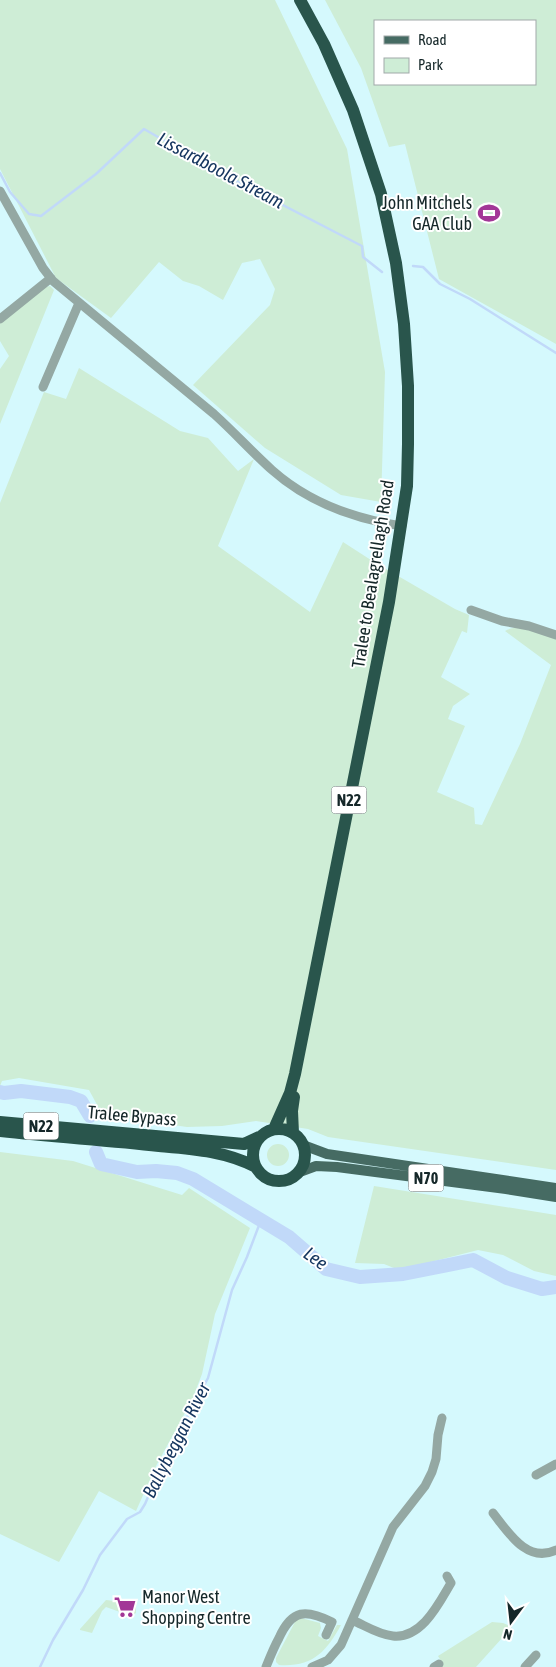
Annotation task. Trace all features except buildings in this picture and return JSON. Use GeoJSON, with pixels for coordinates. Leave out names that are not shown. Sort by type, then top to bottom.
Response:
{"type":"FeatureCollection","features":[{"type":"Feature","properties":{"kind":"highway","name":"Tralee to Bealagrellagh Road"},"geometry":{"type":"LineString","coordinates":[[274,1129],[290,1093],[295,1074],[389,602],[407,486],[408,386],[404,324],[396,263],[381,194],[353,110],[324,44],[300,0]]}},
{"type":"Feature","properties":{"kind":"highway","name":"Tralee to Bealagrellagh Road"},"geometry":{"type":"LineString","coordinates":[[293,1133],[292,1111],[295,1074]]}},
{"type":"Feature","properties":{"kind":"highway","name":"Tralee Bypass"},"geometry":{"type":"LineString","coordinates":[[0,1122],[81,1134]]}},
{"type":"Feature","properties":{"kind":"highway"},"geometry":{"type":"LineString","coordinates":[[274,1129],[293,1133],[299,1138],[303,1146],[304,1160],[297,1173]]}},
{"type":"Feature","properties":{"kind":"highway","name":"N22"},"geometry":{"type":"LineString","coordinates":[[259,1137],[265,1132],[274,1129]]}},
{"type":"Feature","properties":{"kind":"highway","name":"Tralee Bypass"},"geometry":{"type":"LineString","coordinates":[[0,1131],[105,1135],[244,1144],[259,1137]]}},
{"type":"Feature","properties":{"kind":"highway","name":"Tralee Bypass"},"geometry":{"type":"LineString","coordinates":[[105,1135],[232,1156],[256,1166]]}},
{"type":"Feature","properties":{"kind":"highway"},"geometry":{"type":"LineString","coordinates":[[256,1166],[253,1151],[259,1137]]}},
{"type":"Feature","properties":{"kind":"highway","name":"N22"},"geometry":{"type":"LineString","coordinates":[[256,1166],[268,1178],[276,1180],[291,1178],[297,1173]]}},
{"type":"Feature","properties":{"kind":"main road","name":"N70"},"geometry":{"type":"LineString","coordinates":[[303,1146],[327,1154],[556,1188]]}},
{"type":"Feature","properties":{"kind":"main road","name":"N70"},"geometry":{"type":"LineString","coordinates":[[297,1173],[316,1166],[337,1167],[506,1189],[556,1198]]}},
{"type":"Feature","properties":{"kind":"street"},"geometry":{"type":"LineString","coordinates":[[0,191],[51,278],[236,432],[272,470],[289,483],[326,505],[383,523],[402,526]]}},
{"type":"Feature","properties":{"kind":"street"},"geometry":{"type":"LineString","coordinates":[[0,319],[51,278]]}},
{"type":"Feature","properties":{"kind":"street"},"geometry":{"type":"LineString","coordinates":[[43,387],[79,303]]}},
{"type":"Feature","properties":{"kind":"street"},"geometry":{"type":"LineString","coordinates":[[471,610],[502,621],[529,626],[556,635]]}},
{"type":"Feature","properties":{"kind":"street"},"geometry":{"type":"LineString","coordinates":[[318,1666],[328,1660],[341,1645],[392,1527],[425,1486],[432,1472],[436,1459],[442,1418]]}},
{"type":"Feature","properties":{"kind":"street"},"geometry":{"type":"LineString","coordinates":[[536,1475],[556,1464]]}},
{"type":"Feature","properties":{"kind":"street"},"geometry":{"type":"LineString","coordinates":[[493,1513],[519,1546],[532,1552],[540,1553],[556,1550]]}},
{"type":"Feature","properties":{"kind":"street"},"geometry":{"type":"LineString","coordinates":[[352,1620],[392,1636],[402,1636],[427,1620],[451,1583],[447,1576]]}},
{"type":"Feature","properties":{"kind":"street"},"geometry":{"type":"LineString","coordinates":[[266,1667],[282,1630],[292,1617],[299,1614],[308,1614],[320,1616],[332,1622],[326,1635]]}},
{"type":"Feature","properties":{"kind":"street"},"geometry":{"type":"LineString","coordinates":[[525,1667],[536,1655]]}},
{"type":"Feature","properties":{"kind":"green space"},"geometry":{"type":"Polygon","coordinates":[[[0,0],[275,0],[347,149],[385,372],[381,502],[341,495],[265,448],[193,385],[270,305],[275,289],[260,259],[242,263],[223,300],[199,286],[183,281],[159,262],[111,318],[56,278],[0,169],[0,0]]]}},
{"type":"Feature","properties":{"kind":"green space","name":"John Mitchels GAA Club"},"geometry":{"type":"Polygon","coordinates":[[[325,0],[556,0],[556,344],[439,279],[405,144],[389,147],[361,68],[325,0]]]}},
{"type":"Feature","properties":{"kind":"green space"},"geometry":{"type":"Polygon","coordinates":[[[50,286],[54,290],[0,424],[0,369],[9,356],[0,341],[0,322],[41,288],[50,286]]]}},
{"type":"Feature","properties":{"kind":"green space"},"geometry":{"type":"Polygon","coordinates":[[[79,368],[180,431],[208,438],[238,471],[254,459],[218,546],[310,612],[343,542],[455,609],[469,615],[467,633],[462,631],[441,677],[470,694],[453,706],[448,719],[465,726],[437,792],[474,808],[475,824],[482,825],[520,744],[551,665],[505,631],[516,628],[523,629],[556,639],[556,1170],[328,1137],[308,1129],[256,1121],[222,1126],[187,1127],[124,1118],[101,1112],[89,1090],[19,1078],[2,1081],[0,1086],[0,503],[44,392],[66,399],[79,368]]]}},
{"type":"Feature","properties":{"kind":"green space"},"geometry":{"type":"Polygon","coordinates":[[[278,1144],[286,1147],[289,1155],[286,1163],[278,1166],[270,1163],[267,1155],[270,1147],[278,1144]]]}},
{"type":"Feature","properties":{"kind":"green space"},"geometry":{"type":"Polygon","coordinates":[[[0,1152],[73,1161],[182,1195],[189,1188],[250,1228],[215,1314],[202,1374],[192,1400],[156,1466],[136,1511],[99,1491],[59,1562],[0,1534],[0,1152]]]}},
{"type":"Feature","properties":{"kind":"green space"},"geometry":{"type":"Polygon","coordinates":[[[374,1186],[556,1215],[556,1276],[534,1271],[503,1255],[478,1250],[399,1270],[384,1264],[355,1263],[374,1186]]]}},
{"type":"Feature","properties":{"kind":"green space"},"geometry":{"type":"Polygon","coordinates":[[[120,1599],[136,1606],[136,1613],[131,1616],[106,1607],[102,1611],[92,1633],[80,1630],[106,1600],[115,1601],[120,1599]]]}},
{"type":"Feature","properties":{"kind":"green space"},"geometry":{"type":"Polygon","coordinates":[[[301,1618],[320,1623],[321,1628],[318,1636],[328,1641],[337,1625],[341,1625],[330,1643],[317,1656],[301,1663],[279,1665],[276,1662],[276,1658],[296,1620],[301,1618]]]}},
{"type":"Feature","properties":{"kind":"green space"},"geometry":{"type":"Polygon","coordinates":[[[492,1622],[503,1623],[512,1627],[476,1667],[441,1667],[443,1664],[438,1656],[492,1622]]]}},
{"type":"Feature","properties":{"kind":"waterway","name":"Lissardboola Stream"},"geometry":{"type":"LineString","coordinates":[[0,173],[10,192],[29,214],[41,216],[96,174],[144,129],[219,172],[362,246],[363,257],[382,272]]}},
{"type":"Feature","properties":{"kind":"waterway","name":"Lissardboola Stream"},"geometry":{"type":"LineString","coordinates":[[413,266],[423,267],[440,284],[470,299],[556,353]]}},
{"type":"Feature","properties":{"kind":"waterway","name":"Lee"},"geometry":{"type":"LineString","coordinates":[[0,1092],[21,1091],[70,1097],[81,1101],[90,1116]]}},
{"type":"Feature","properties":{"kind":"waterway","name":"Lee"},"geometry":{"type":"LineString","coordinates":[[96,1152],[101,1164],[137,1172],[177,1173],[193,1179],[289,1237],[326,1269],[360,1277],[403,1274],[473,1260],[507,1278],[542,1289],[556,1287]]}},
{"type":"Feature","properties":{"kind":"waterway","name":"Ballybeggan River"},"geometry":{"type":"LineString","coordinates":[[40,1667],[53,1640],[83,1590],[100,1555],[127,1519],[140,1512],[145,1504],[163,1462],[208,1378],[232,1290],[261,1220]]}},
{"type":"Feature","properties":{"kind":"place","name":"John Mitchels GAA Club"},"geometry":{"type":"Point","coordinates":[489,213]}},
{"type":"Feature","properties":{"kind":"place","name":"Manor West Shopping Centre"},"geometry":{"type":"Point","coordinates":[125,1607]}}]}
